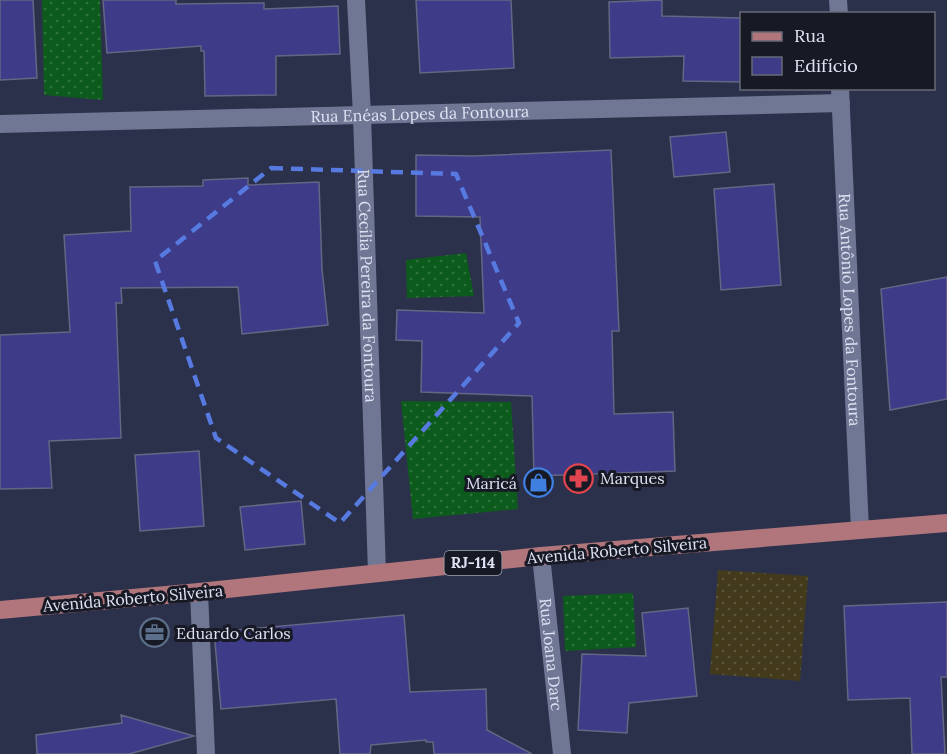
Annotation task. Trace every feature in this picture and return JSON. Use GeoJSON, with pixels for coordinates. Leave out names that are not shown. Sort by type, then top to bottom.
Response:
{"type":"FeatureCollection","features":[{"type":"Feature","properties":{"kind":"main road","name":"Avenida Roberto Silveira"},"geometry":{"type":"LineString","coordinates":[[0,610],[199,592],[541,556],[947,524]]}},
{"type":"Feature","properties":{"kind":"street","name":"Rua Cecília Pereira da Fontoura"},"geometry":{"type":"LineString","coordinates":[[356,0],[377,573]]}},
{"type":"Feature","properties":{"kind":"street","name":"Rua Enéas Lopes da Fontoura"},"geometry":{"type":"LineString","coordinates":[[0,124],[362,115],[841,96]]}},
{"type":"Feature","properties":{"kind":"street","name":"Rua Antônio Lopes da Fontoura"},"geometry":{"type":"LineString","coordinates":[[841,96],[860,530]]}},
{"type":"Feature","properties":{"kind":"street","name":"Rua Joana Darc"},"geometry":{"type":"LineString","coordinates":[[541,556],[562,754]]}},
{"type":"Feature","properties":{"kind":"street"},"geometry":{"type":"LineString","coordinates":[[199,592],[206,754]]}},
{"type":"Feature","properties":{"kind":"highlighted area"},"geometry":{"type":"Polygon","coordinates":[[[271,168],[456,174],[519,323],[340,523],[216,438],[155,261],[271,168]]]}},
{"type":"Feature","properties":{"kind":"green space"},"geometry":{"type":"Polygon","coordinates":[[[42,0],[100,0],[103,100],[44,95],[42,0]]]}},
{"type":"Feature","properties":{"kind":"green space"},"geometry":{"type":"Polygon","coordinates":[[[466,253],[474,296],[407,298],[406,260],[466,253]]]}},
{"type":"Feature","properties":{"kind":"green space"},"geometry":{"type":"Polygon","coordinates":[[[401,401],[511,402],[518,509],[413,519],[401,401]]]}},
{"type":"Feature","properties":{"kind":"green space"},"geometry":{"type":"Polygon","coordinates":[[[633,593],[636,647],[565,651],[563,596],[633,593]]]}},
{"type":"Feature","properties":{"kind":"sand"},"geometry":{"type":"Polygon","coordinates":[[[718,570],[808,576],[800,681],[710,674],[718,570]]]}},
{"type":"Feature","properties":{"kind":"building"},"geometry":{"type":"Polygon","coordinates":[[[0,0],[33,0],[37,78],[0,80],[0,0]]]}},
{"type":"Feature","properties":{"kind":"building"},"geometry":{"type":"Polygon","coordinates":[[[103,0],[176,0],[176,4],[264,3],[264,9],[338,6],[340,54],[276,56],[276,95],[205,96],[204,51],[201,51],[201,46],[107,53],[103,0]]]}},
{"type":"Feature","properties":{"kind":"building"},"geometry":{"type":"Polygon","coordinates":[[[416,0],[511,0],[514,68],[420,73],[416,0]]]}},
{"type":"Feature","properties":{"kind":"building"},"geometry":{"type":"Polygon","coordinates":[[[662,0],[662,16],[740,18],[740,82],[683,81],[684,56],[610,58],[609,2],[662,0]]]}},
{"type":"Feature","properties":{"kind":"building"},"geometry":{"type":"Polygon","coordinates":[[[726,132],[730,172],[674,177],[670,137],[726,132]]]}},
{"type":"Feature","properties":{"kind":"building"},"geometry":{"type":"Polygon","coordinates":[[[611,150],[619,331],[612,331],[614,414],[673,412],[675,471],[534,476],[532,396],[421,392],[422,341],[396,340],[397,310],[484,313],[480,217],[416,216],[416,155],[473,156],[611,150]]]}},
{"type":"Feature","properties":{"kind":"building"},"geometry":{"type":"Polygon","coordinates":[[[248,178],[248,185],[319,182],[322,269],[328,325],[242,334],[238,287],[121,288],[122,303],[116,303],[121,438],[49,441],[52,488],[0,489],[0,335],[70,332],[64,235],[131,231],[130,187],[203,186],[203,180],[248,178]]]}},
{"type":"Feature","properties":{"kind":"building"},"geometry":{"type":"Polygon","coordinates":[[[774,184],[781,285],[721,290],[714,189],[774,184]]]}},
{"type":"Feature","properties":{"kind":"building"},"geometry":{"type":"Polygon","coordinates":[[[947,277],[947,399],[890,410],[881,289],[947,277]]]}},
{"type":"Feature","properties":{"kind":"building"},"geometry":{"type":"Polygon","coordinates":[[[199,451],[204,526],[140,531],[135,455],[199,451]]]}},
{"type":"Feature","properties":{"kind":"building"},"geometry":{"type":"Polygon","coordinates":[[[301,501],[305,544],[245,550],[240,507],[301,501]]]}},
{"type":"Feature","properties":{"kind":"building"},"geometry":{"type":"Polygon","coordinates":[[[947,602],[947,677],[941,677],[945,754],[912,754],[910,698],[848,700],[844,606],[947,602]]]}},
{"type":"Feature","properties":{"kind":"building"},"geometry":{"type":"Polygon","coordinates":[[[688,608],[697,696],[629,703],[627,733],[578,730],[582,654],[646,656],[642,613],[688,608]]]}},
{"type":"Feature","properties":{"kind":"building"},"geometry":{"type":"Polygon","coordinates":[[[404,615],[410,692],[486,689],[487,730],[532,754],[434,754],[433,742],[426,742],[426,740],[371,745],[370,754],[340,754],[336,699],[221,709],[214,632],[404,615]]]}},
{"type":"Feature","properties":{"kind":"building"},"geometry":{"type":"Polygon","coordinates":[[[121,715],[194,736],[129,754],[37,754],[36,735],[122,723],[121,715]]]}},
{"type":"Feature","properties":{"kind":"place","name":"Marques"},"geometry":{"type":"Point","coordinates":[579,478]}},
{"type":"Feature","properties":{"kind":"place","name":"Maricá"},"geometry":{"type":"Point","coordinates":[538,483]}},
{"type":"Feature","properties":{"kind":"place","name":"Eduardo Carlos"},"geometry":{"type":"Point","coordinates":[155,633]}}]}
